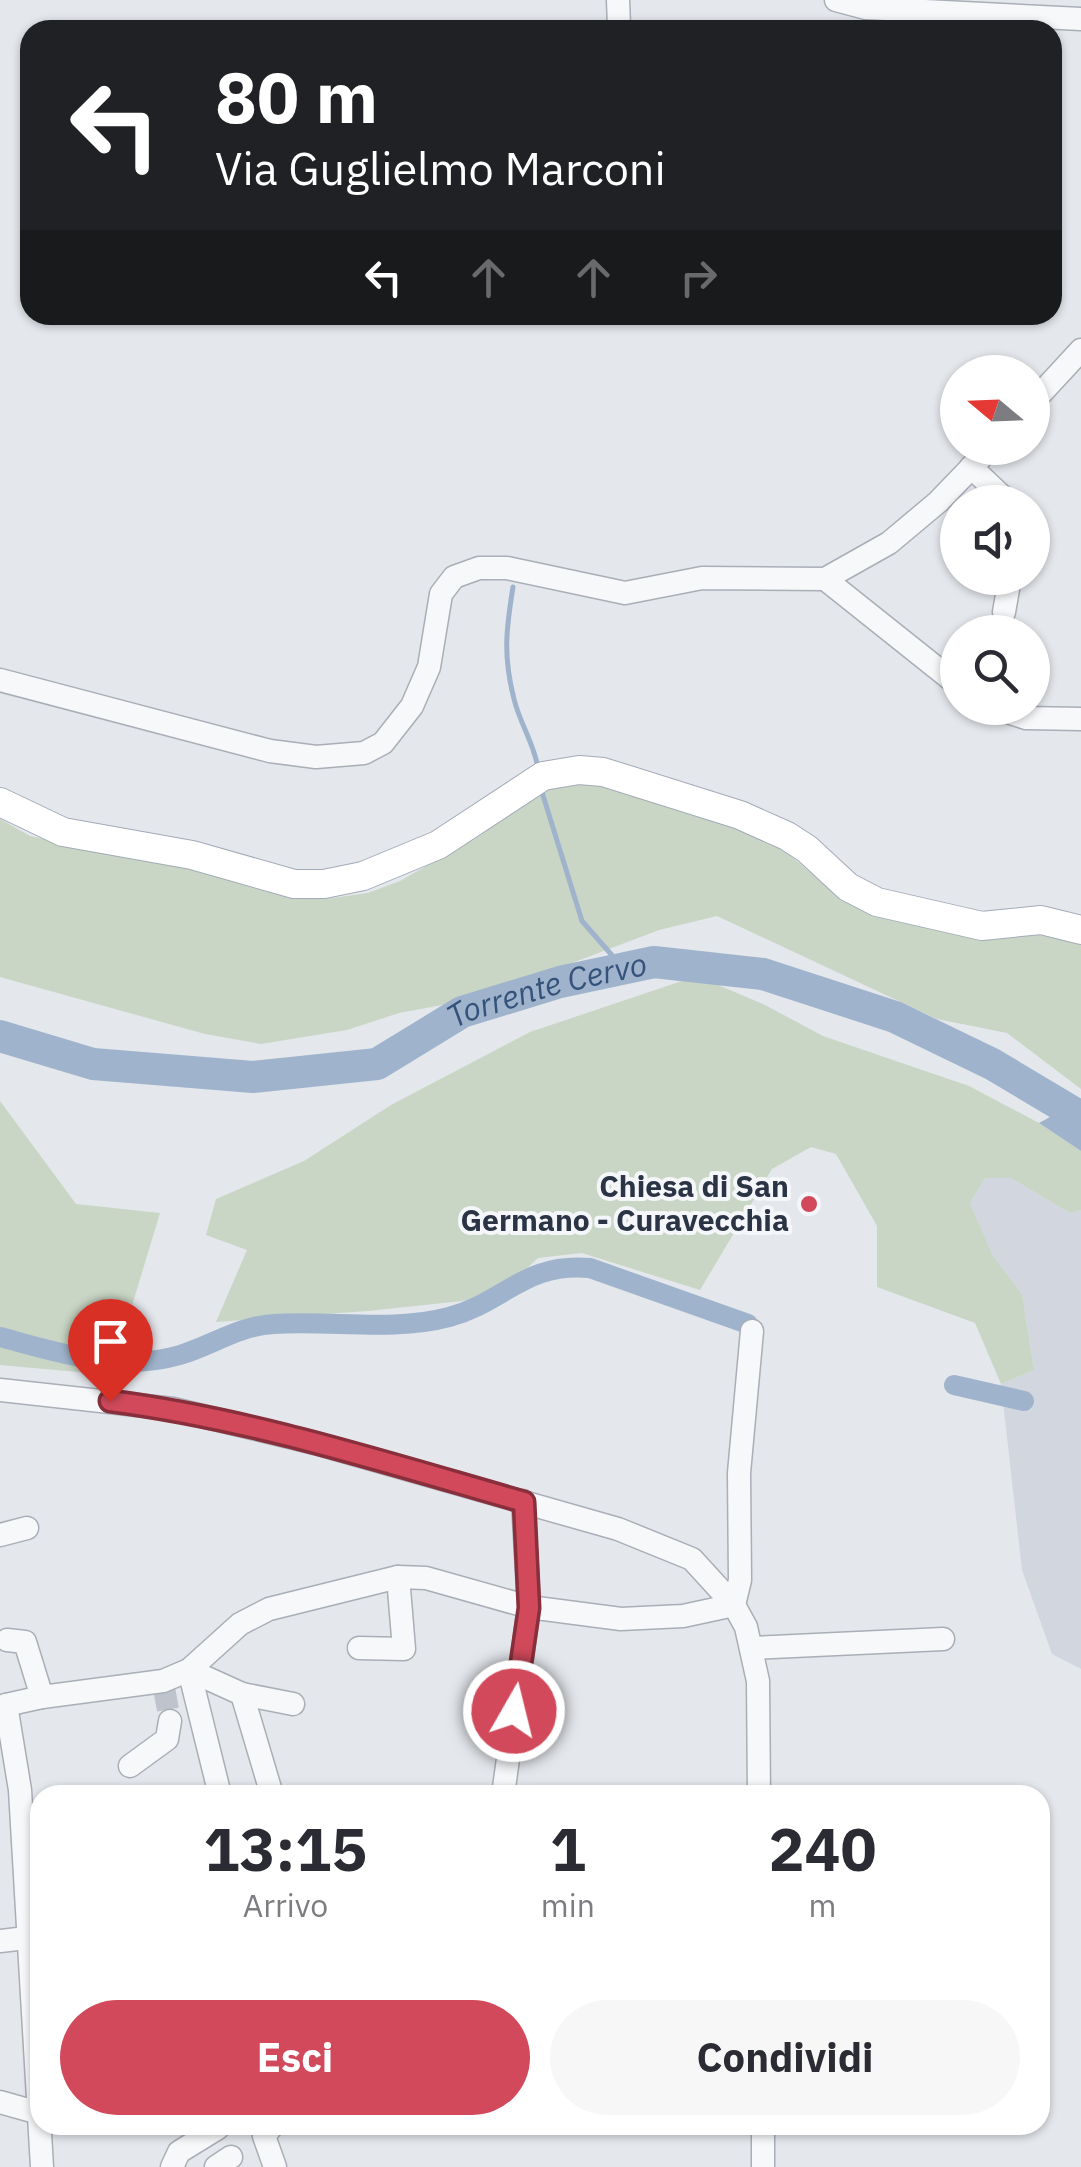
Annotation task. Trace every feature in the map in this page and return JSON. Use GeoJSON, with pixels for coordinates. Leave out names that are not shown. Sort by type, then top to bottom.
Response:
{"type":"FeatureCollection","features":[{"type":"Feature","properties":{"kind":"main road"},"geometry":{"type":"LineString","coordinates":[[0,802],[64,832],[192,855],[294,884],[324,884],[378,871],[438,844],[529,785],[558,772],[603,772],[740,814],[787,836],[848,887],[877,902],[982,926],[1041,920],[1081,930]]}},
{"type":"Feature","properties":{"kind":"street"},"geometry":{"type":"LineString","coordinates":[[836,0],[866,8],[1081,19]]}},
{"type":"Feature","properties":{"kind":"street"},"geometry":{"type":"LineString","coordinates":[[1050,384],[1081,350]]}},
{"type":"Feature","properties":{"kind":"street"},"geometry":{"type":"LineString","coordinates":[[0,680],[270,751],[316,757],[364,754],[383,743],[412,706],[429,667],[441,594],[454,577],[479,568],[507,568],[624,592],[702,578],[825,579],[888,543],[938,502],[971,467],[990,485]]}},
{"type":"Feature","properties":{"kind":"street"},"geometry":{"type":"LineString","coordinates":[[825,579],[940,671]]}},
{"type":"Feature","properties":{"kind":"street"},"geometry":{"type":"LineString","coordinates":[[1004,612],[1007,595]]}},
{"type":"Feature","properties":{"kind":"street"},"geometry":{"type":"LineString","coordinates":[[1050,718],[1081,719]]}},
{"type":"Feature","properties":{"kind":"street"},"geometry":{"type":"LineString","coordinates":[[734,1604],[740,1580],[739,1474],[752,1331]]}},
{"type":"Feature","properties":{"kind":"street"},"geometry":{"type":"LineString","coordinates":[[0,1390],[173,1409],[315,1443],[618,1528],[692,1558],[734,1604],[746,1627],[758,1681],[760,1785]]}},
{"type":"Feature","properties":{"kind":"street"},"geometry":{"type":"LineString","coordinates":[[504,1785],[529,1608],[524,1502]]}},
{"type":"Feature","properties":{"kind":"street"},"geometry":{"type":"LineString","coordinates":[[0,1536],[27,1528]]}},
{"type":"Feature","properties":{"kind":"street"},"geometry":{"type":"LineString","coordinates":[[30,1992],[20,1790],[3,1704],[164,1684],[189,1670],[240,1624],[269,1609],[398,1577],[426,1578],[529,1608],[621,1619],[682,1616],[734,1604]]}},
{"type":"Feature","properties":{"kind":"street"},"geometry":{"type":"LineString","coordinates":[[359,1648],[404,1650],[398,1577]]}},
{"type":"Feature","properties":{"kind":"street"},"geometry":{"type":"LineString","coordinates":[[751,1648],[942,1639]]}},
{"type":"Feature","properties":{"kind":"street"},"geometry":{"type":"LineString","coordinates":[[7,1640],[24,1642],[42,1697]]}},
{"type":"Feature","properties":{"kind":"street"},"geometry":{"type":"LineString","coordinates":[[189,1670],[242,1694],[294,1704]]}},
{"type":"Feature","properties":{"kind":"street"},"geometry":{"type":"LineString","coordinates":[[189,1670],[218,1785]]}},
{"type":"Feature","properties":{"kind":"street"},"geometry":{"type":"LineString","coordinates":[[242,1694],[269,1785]]}},
{"type":"Feature","properties":{"kind":"street"},"geometry":{"type":"LineString","coordinates":[[130,1766],[167,1739],[170,1721]]}},
{"type":"Feature","properties":{"kind":"street"},"geometry":{"type":"LineString","coordinates":[[0,1941],[26,1938]]}},
{"type":"Feature","properties":{"kind":"street"},"geometry":{"type":"LineString","coordinates":[[0,2102],[30,2110]]}},
{"type":"Feature","properties":{"kind":"street"},"geometry":{"type":"LineString","coordinates":[[40,2135],[42,2167]]}},
{"type":"Feature","properties":{"kind":"street"},"geometry":{"type":"LineString","coordinates":[[172,2167],[189,2135]]}},
{"type":"Feature","properties":{"kind":"street"},"geometry":{"type":"LineString","coordinates":[[265,2135],[275,2167]]}},
{"type":"Feature","properties":{"kind":"street"},"geometry":{"type":"LineString","coordinates":[[762,2135],[763,2167]]}},
{"type":"Feature","properties":{"kind":"shaded area"},"geometry":{"type":"Polygon","coordinates":[[[985,1178],[1011,1178],[1070,1213],[1081,1210],[1081,1669],[1052,1654],[1022,1570],[1001,1384],[1034,1370],[1022,1294],[993,1256],[970,1203],[985,1178]]]}},
{"type":"Feature","properties":{"kind":"green space"},"geometry":{"type":"Polygon","coordinates":[[[581,775],[735,826],[779,846],[838,896],[1081,943],[1081,1089],[1007,1033],[937,1019],[717,916],[659,930],[480,998],[399,1013],[347,1030],[261,1044],[205,1034],[0,977],[0,819],[30,836],[214,874],[264,889],[326,899],[368,893],[400,881],[481,835],[526,791],[581,775]]]}},
{"type":"Feature","properties":{"kind":"green space"},"geometry":{"type":"Polygon","coordinates":[[[697,976],[765,1005],[823,1036],[969,1086],[1039,1123],[1081,1151],[1081,1210],[1070,1213],[1011,1178],[985,1178],[970,1203],[993,1256],[1022,1294],[1034,1370],[1001,1384],[975,1323],[877,1287],[877,1226],[836,1154],[811,1147],[772,1169],[700,1290],[582,1253],[538,1258],[501,1292],[462,1301],[216,1322],[247,1250],[206,1235],[216,1199],[304,1161],[391,1105],[530,1032],[697,976]]]}},
{"type":"Feature","properties":{"kind":"green space"},"geometry":{"type":"Polygon","coordinates":[[[0,1101],[76,1204],[160,1213],[111,1375],[0,1365],[0,1101]]]}},
{"type":"Feature","properties":{"kind":"water"},"geometry":{"type":"Polygon","coordinates":[[[1081,1100],[1081,1151],[1039,1123],[1081,1100]]]}},
{"type":"Feature","properties":{"kind":"waterway"},"geometry":{"type":"LineString","coordinates":[[513,587],[507,630],[508,669],[538,768]]}},
{"type":"Feature","properties":{"kind":"waterway"},"geometry":{"type":"LineString","coordinates":[[541,789],[582,921],[624,969]]}},
{"type":"Feature","properties":{"kind":"waterway","name":"Torrente Cervo"},"geometry":{"type":"LineString","coordinates":[[0,1036],[93,1064],[253,1077],[377,1064],[462,1012],[560,982],[654,962],[763,974],[895,1017],[992,1064],[1081,1117]]}},
{"type":"Feature","properties":{"kind":"waterway"},"geometry":{"type":"LineString","coordinates":[[0,1337],[89,1359],[157,1360],[261,1325],[406,1324],[449,1317],[532,1277],[568,1268],[590,1268],[748,1324]]}},
{"type":"Feature","properties":{"kind":"waterway"},"geometry":{"type":"LineString","coordinates":[[954,1385],[1024,1401]]}},
{"type":"Feature","properties":{"kind":"tunnel"},"geometry":{"type":"LineString","coordinates":[[164,1688],[170,1721]]}},
{"type":"Feature","properties":{"kind":"place","name":"Chiesa di San Germano - Curavecchia"},"geometry":{"type":"Point","coordinates":[809,1204]}},
{"type":"Feature","properties":{"kind":"route"},"geometry":{"type":"LineString","coordinates":[[110,1401],[173,1409],[315,1443],[524,1502],[529,1608],[514,1711]]}}]}
